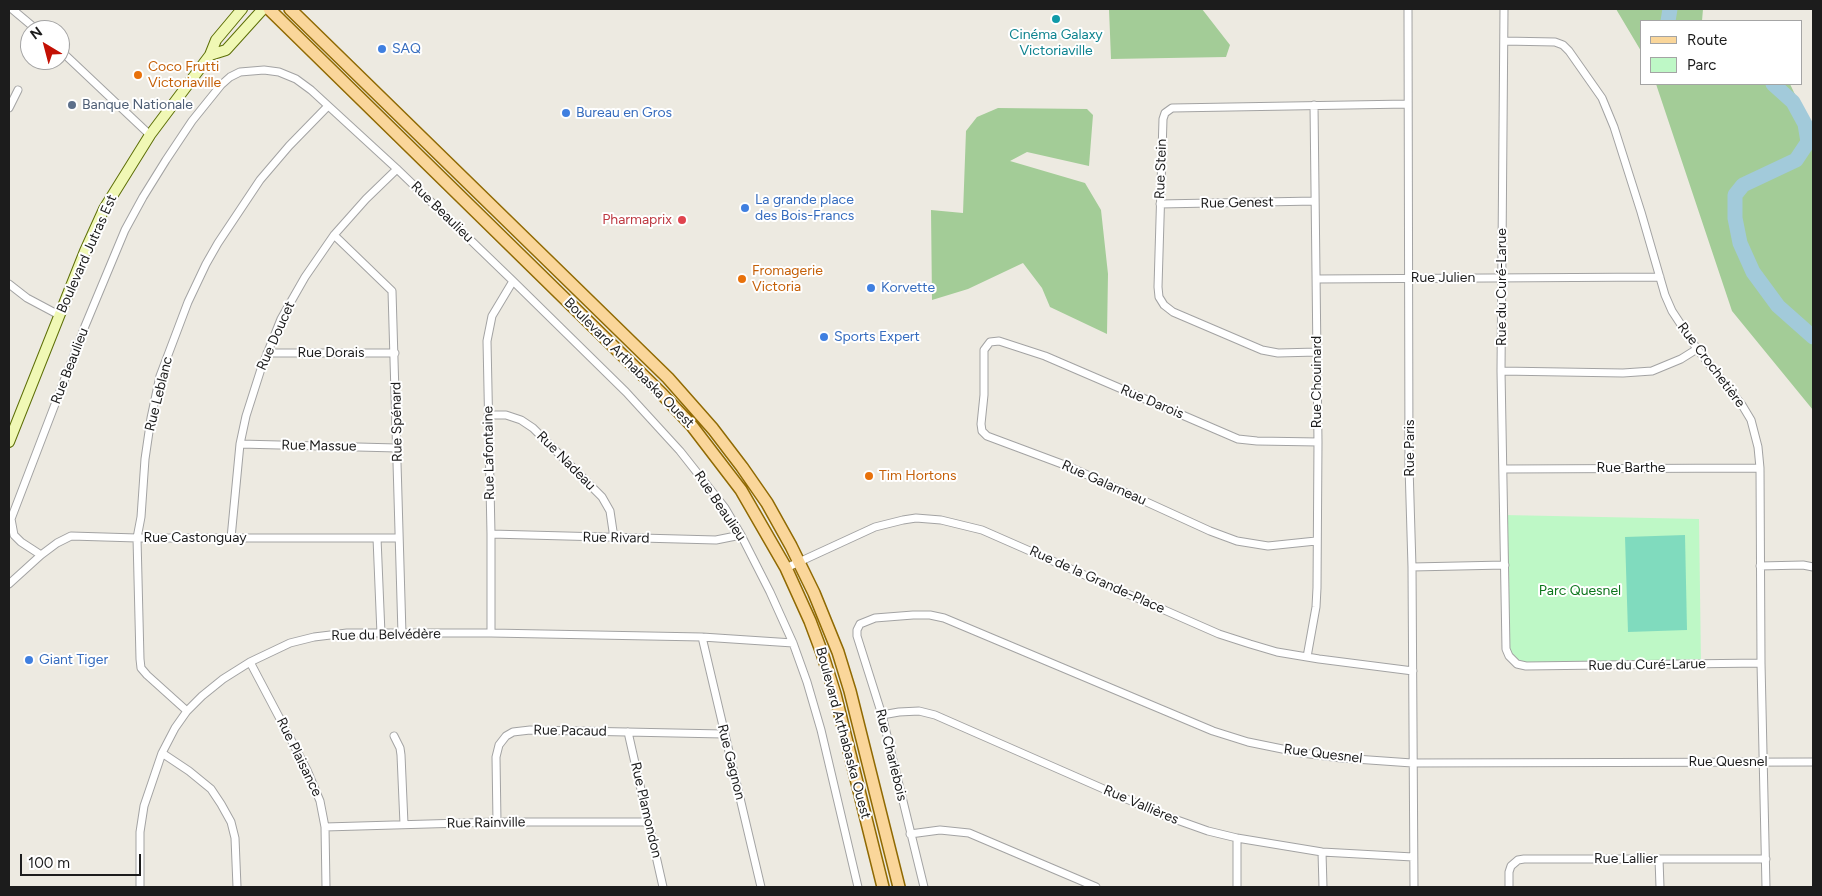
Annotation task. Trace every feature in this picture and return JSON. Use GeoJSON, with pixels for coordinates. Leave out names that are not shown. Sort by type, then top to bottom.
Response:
{"type":"FeatureCollection","features":[{"type":"Feature","properties":{"kind":"main road","name":"Boulevard Jutras Est"},"geometry":{"type":"LineString","coordinates":[[9,442],[104,209],[150,135],[210,56],[216,40],[242,9]]}},
{"type":"Feature","properties":{"kind":"main road","name":"Boulevard Jutras Est"},"geometry":{"type":"LineString","coordinates":[[210,56],[226,50],[263,9]]}},
{"type":"Feature","properties":{"kind":"main road","name":"Boulevard Arthabaska Ouest"},"geometry":{"type":"LineString","coordinates":[[269,9],[674,407],[715,454],[741,490],[786,568],[810,621],[835,694],[883,887]]}},
{"type":"Feature","properties":{"kind":"main road","name":"Boulevard Arthabaska Ouest"},"geometry":{"type":"LineString","coordinates":[[290,9],[684,395],[742,467],[766,503],[799,562],[838,652],[850,691],[899,887]]}},
{"type":"Feature","properties":{"kind":"street"},"geometry":{"type":"LineString","coordinates":[[12,9],[25,20]]}},
{"type":"Feature","properties":{"kind":"street","name":"Rue Paris"},"geometry":{"type":"LineString","coordinates":[[1408,9],[1409,466],[1412,567],[1414,887]]}},
{"type":"Feature","properties":{"kind":"street","name":"Rue du Curé-Larue"},"geometry":{"type":"LineString","coordinates":[[1504,9],[1501,370],[1506,649],[1509,656],[1517,664],[1526,666],[1761,663]]}},
{"type":"Feature","properties":{"kind":"street","name":"Rue Crochetière"},"geometry":{"type":"LineString","coordinates":[[1504,41],[1555,42],[1563,46],[1569,51],[1602,98],[1614,127],[1665,296],[1672,311],[1697,349],[1742,404],[1755,436],[1760,468],[1761,663],[1766,887]]}},
{"type":"Feature","properties":{"kind":"street"},"geometry":{"type":"LineString","coordinates":[[70,59],[150,135]]}},
{"type":"Feature","properties":{"kind":"street","name":"Rue Beaulieu"},"geometry":{"type":"LineString","coordinates":[[41,555],[14,535],[11,519],[125,230],[166,160],[217,89],[230,77],[240,72],[264,70],[280,72],[296,79],[328,106],[397,169],[513,281],[626,392],[680,451],[724,508],[741,535],[770,592],[793,643],[807,682],[821,730],[858,887]]}},
{"type":"Feature","properties":{"kind":"street"},"geometry":{"type":"LineString","coordinates":[[9,108],[18,90]]}},
{"type":"Feature","properties":{"kind":"street","name":"Rue Stein"},"geometry":{"type":"LineString","coordinates":[[1317,352],[1278,353],[1262,350],[1173,312],[1164,305],[1159,297],[1158,287],[1163,119],[1165,113],[1172,108],[1408,104]]}},
{"type":"Feature","properties":{"kind":"street","name":"Rue Chouinard"},"geometry":{"type":"LineString","coordinates":[[1307,657],[1316,607],[1318,442],[1314,105]]}},
{"type":"Feature","properties":{"kind":"street","name":"Rue Leblanc"},"geometry":{"type":"LineString","coordinates":[[187,711],[142,668],[140,659],[137,538],[141,517],[145,460],[160,376],[188,302],[206,264],[245,201],[289,146],[328,106]]}},
{"type":"Feature","properties":{"kind":"street","name":"Rue Doucet"},"geometry":{"type":"LineString","coordinates":[[231,538],[240,444],[246,416],[267,353],[281,319],[305,277],[334,235],[366,199],[397,169]]}},
{"type":"Feature","properties":{"kind":"street","name":"Rue Genest"},"geometry":{"type":"LineString","coordinates":[[1160,204],[1315,201]]}},
{"type":"Feature","properties":{"kind":"street","name":"Rue Spénard"},"geometry":{"type":"LineString","coordinates":[[334,235],[392,291],[402,634]]}},
{"type":"Feature","properties":{"kind":"street","name":"Rue Julien"},"geometry":{"type":"LineString","coordinates":[[1316,278],[1660,277]]}},
{"type":"Feature","properties":{"kind":"street","name":"Rue Lafontaine"},"geometry":{"type":"LineString","coordinates":[[491,632],[487,340],[488,329],[498,304],[513,281]]}},
{"type":"Feature","properties":{"kind":"street"},"geometry":{"type":"LineString","coordinates":[[9,284],[27,298],[60,315]]}},
{"type":"Feature","properties":{"kind":"street","name":"Rue Darois"},"geometry":{"type":"LineString","coordinates":[[990,342],[999,341],[1045,356],[1238,439],[1318,442]]}},
{"type":"Feature","properties":{"kind":"street","name":"Rue Galarneau"},"geometry":{"type":"LineString","coordinates":[[990,342],[984,350],[984,395],[981,424],[982,431],[986,436],[1063,464],[1210,531],[1237,540],[1268,546],[1316,541]]}},
{"type":"Feature","properties":{"kind":"street"},"geometry":{"type":"LineString","coordinates":[[1501,370],[1623,373],[1652,371],[1680,359],[1697,349]]}},
{"type":"Feature","properties":{"kind":"street","name":"Rue Dorais"},"geometry":{"type":"LineString","coordinates":[[267,353],[395,353]]}},
{"type":"Feature","properties":{"kind":"street","name":"Rue Nadeau"},"geometry":{"type":"LineString","coordinates":[[488,415],[506,415],[520,420],[533,428],[602,498],[610,511],[614,538]]}},
{"type":"Feature","properties":{"kind":"street","name":"Rue Massue"},"geometry":{"type":"LineString","coordinates":[[240,444],[398,448]]}},
{"type":"Feature","properties":{"kind":"street","name":"Rue Barthe"},"geometry":{"type":"LineString","coordinates":[[1503,469],[1760,468]]}},
{"type":"Feature","properties":{"kind":"street","name":"Rue de la Grande-Place"},"geometry":{"type":"LineString","coordinates":[[786,568],[875,527],[910,519],[941,520],[982,530],[1219,634],[1268,649],[1307,657],[1413,670]]}},
{"type":"Feature","properties":{"kind":"street","name":"Rue Rivard"},"geometry":{"type":"LineString","coordinates":[[491,534],[716,540],[741,535]]}},
{"type":"Feature","properties":{"kind":"street","name":"Rue Castonguay"},"geometry":{"type":"LineString","coordinates":[[9,584],[41,555],[57,543],[71,536],[137,538],[399,538]]}},
{"type":"Feature","properties":{"kind":"street"},"geometry":{"type":"LineString","coordinates":[[377,538],[381,634]]}},
{"type":"Feature","properties":{"kind":"street"},"geometry":{"type":"LineString","coordinates":[[1412,567],[1505,565]]}},
{"type":"Feature","properties":{"kind":"street"},"geometry":{"type":"LineString","coordinates":[[1760,566],[1803,565],[1813,567]]}},
{"type":"Feature","properties":{"kind":"street","name":"Rue Quesnel"},"geometry":{"type":"LineString","coordinates":[[860,624],[875,618],[912,615],[930,615],[944,618],[1213,731],[1248,742],[1302,753],[1340,758],[1412,763],[1813,762]]}},
{"type":"Feature","properties":{"kind":"street","name":"Rue Charlebois"},"geometry":{"type":"LineString","coordinates":[[860,624],[857,636],[882,715],[924,887]]}},
{"type":"Feature","properties":{"kind":"street","name":"Rue du Belvédère"},"geometry":{"type":"LineString","coordinates":[[140,887],[141,820],[149,788],[162,753],[175,728],[187,711],[223,679],[250,662],[290,643],[314,637],[347,634],[491,632],[702,637],[793,643]]}},
{"type":"Feature","properties":{"kind":"street","name":"Rue Gagnon"},"geometry":{"type":"LineString","coordinates":[[702,637],[723,734],[761,887]]}},
{"type":"Feature","properties":{"kind":"street","name":"Rue Plaisance"},"geometry":{"type":"LineString","coordinates":[[250,662],[313,781],[320,800],[325,827],[326,887]]}},
{"type":"Feature","properties":{"kind":"street","name":"Rue Vallières"},"geometry":{"type":"LineString","coordinates":[[882,715],[919,711],[935,715],[1163,815],[1208,831],[1237,838],[1322,852],[1414,857]]}},
{"type":"Feature","properties":{"kind":"street","name":"Rue Pacaud"},"geometry":{"type":"LineString","coordinates":[[497,822],[496,757],[499,745],[506,736],[513,732],[530,730],[723,734]]}},
{"type":"Feature","properties":{"kind":"street","name":"Rue Plamondon"},"geometry":{"type":"LineString","coordinates":[[628,732],[663,887]]}},
{"type":"Feature","properties":{"kind":"street"},"geometry":{"type":"LineString","coordinates":[[394,736],[400,748],[401,756],[404,824]]}},
{"type":"Feature","properties":{"kind":"street"},"geometry":{"type":"LineString","coordinates":[[162,753],[211,789],[221,804],[231,822],[235,838],[237,887]]}},
{"type":"Feature","properties":{"kind":"street","name":"Rue Rainville"},"geometry":{"type":"LineString","coordinates":[[325,827],[497,822],[648,822]]}},
{"type":"Feature","properties":{"kind":"street"},"geometry":{"type":"LineString","coordinates":[[910,834],[940,830],[969,833],[1096,887]]}},
{"type":"Feature","properties":{"kind":"street"},"geometry":{"type":"LineString","coordinates":[[1237,838],[1237,887]]}},
{"type":"Feature","properties":{"kind":"street"},"geometry":{"type":"LineString","coordinates":[[1322,852],[1323,887]]}},
{"type":"Feature","properties":{"kind":"street","name":"Rue Lallier"},"geometry":{"type":"LineString","coordinates":[[1509,887],[1508,872],[1511,866],[1524,858],[1766,859]]}},
{"type":"Feature","properties":{"kind":"street"},"geometry":{"type":"LineString","coordinates":[[1659,859],[1660,887]]}},
{"type":"Feature","properties":{"kind":"green space"},"geometry":{"type":"Polygon","coordinates":[[[1109,9],[1202,9],[1230,45],[1226,57],[1111,59],[1109,9]]]}},
{"type":"Feature","properties":{"kind":"green space"},"geometry":{"type":"Polygon","coordinates":[[[1616,9],[1703,9],[1702,20],[1640,20],[1640,49],[1616,9]]]}},
{"type":"Feature","properties":{"kind":"green space"},"geometry":{"type":"Polygon","coordinates":[[[1656,85],[1790,85],[1813,132],[1813,410],[1732,311],[1656,85]]]}},
{"type":"Feature","properties":{"kind":"green space"},"geometry":{"type":"Polygon","coordinates":[[[998,108],[1087,109],[1093,115],[1089,166],[1027,152],[1010,161],[1085,183],[1101,210],[1108,274],[1107,334],[1050,307],[1042,288],[1023,263],[968,289],[932,300],[931,210],[963,213],[966,131],[977,117],[998,108]]]}},
{"type":"Feature","properties":{"kind":"green space","name":"Parc Quesnel"},"geometry":{"type":"Polygon","coordinates":[[[1504,515],[1699,519],[1701,664],[1526,666],[1509,656],[1504,515]]]}},
{"type":"Feature","properties":{"kind":"green space"},"geometry":{"type":"Polygon","coordinates":[[[1685,535],[1687,630],[1628,632],[1625,537],[1685,535]]]}},
{"type":"Feature","properties":{"kind":"waterway"},"geometry":{"type":"LineString","coordinates":[[1668,20],[1670,9]]}},
{"type":"Feature","properties":{"kind":"waterway"},"geometry":{"type":"LineString","coordinates":[[1774,85],[1793,102],[1805,124],[1808,142],[1796,160],[1743,185],[1735,195],[1735,218],[1740,243],[1753,272],[1778,306],[1813,337]]}},
{"type":"Feature","properties":{"kind":"waterway"},"geometry":{"type":"LineString","coordinates":[[1808,142],[1813,142]]}},
{"type":"Feature","properties":{"kind":"place","name":"Cinéma Galaxy Victoriaville"},"geometry":{"type":"Point","coordinates":[1056,19]}},
{"type":"Feature","properties":{"kind":"place","name":"SAQ"},"geometry":{"type":"Point","coordinates":[382,49]}},
{"type":"Feature","properties":{"kind":"place","name":"Coco Frutti Victoriaville"},"geometry":{"type":"Point","coordinates":[138,75]}},
{"type":"Feature","properties":{"kind":"place","name":"Banque Nationale"},"geometry":{"type":"Point","coordinates":[72,105]}},
{"type":"Feature","properties":{"kind":"place","name":"Bureau en Gros"},"geometry":{"type":"Point","coordinates":[566,113]}},
{"type":"Feature","properties":{"kind":"place","name":"La grande place des Bois-Francs"},"geometry":{"type":"Point","coordinates":[745,208]}},
{"type":"Feature","properties":{"kind":"place","name":"Pharmaprix"},"geometry":{"type":"Point","coordinates":[682,220]}},
{"type":"Feature","properties":{"kind":"place","name":"Fromagerie Victoria"},"geometry":{"type":"Point","coordinates":[742,279]}},
{"type":"Feature","properties":{"kind":"place","name":"Korvette"},"geometry":{"type":"Point","coordinates":[871,288]}},
{"type":"Feature","properties":{"kind":"place","name":"Sports Expert"},"geometry":{"type":"Point","coordinates":[824,337]}},
{"type":"Feature","properties":{"kind":"place","name":"Tim Hortons"},"geometry":{"type":"Point","coordinates":[869,476]}},
{"type":"Feature","properties":{"kind":"place","name":"Giant Tiger"},"geometry":{"type":"Point","coordinates":[29,660]}}]}
